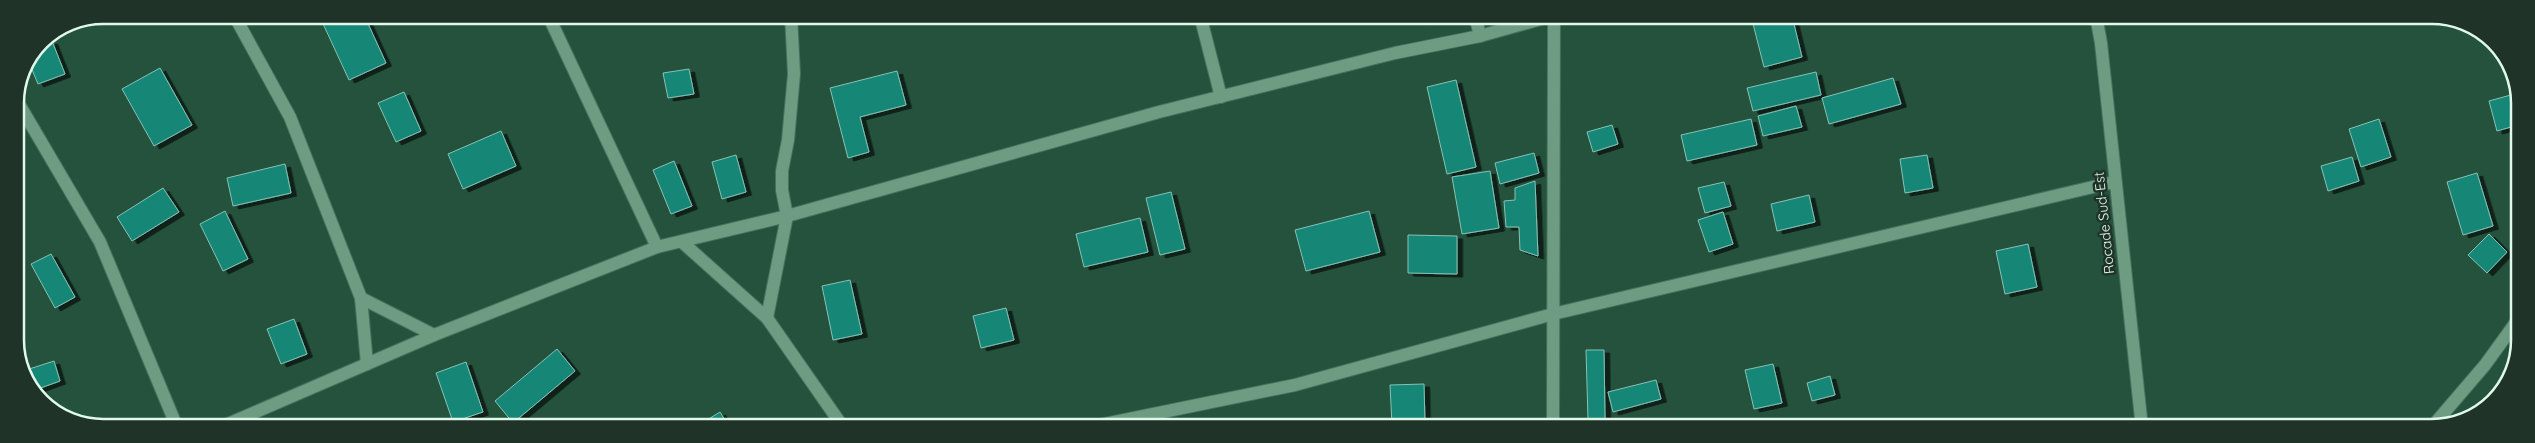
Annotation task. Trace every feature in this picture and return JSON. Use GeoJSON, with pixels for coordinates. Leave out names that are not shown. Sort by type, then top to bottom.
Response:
{"type":"FeatureCollection","features":[{"type":"Feature","properties":{"kind":"street"},"geometry":{"type":"LineString","coordinates":[[239,24],[290,118],[362,298],[368,364]]}},
{"type":"Feature","properties":{"kind":"street"},"geometry":{"type":"LineString","coordinates":[[552,24],[657,247]]}},
{"type":"Feature","properties":{"kind":"street"},"geometry":{"type":"LineString","coordinates":[[767,318],[788,216],[782,190],[782,171],[788,140],[794,74],[791,24]]}},
{"type":"Feature","properties":{"kind":"street"},"geometry":{"type":"LineString","coordinates":[[1202,24],[1221,97]]}},
{"type":"Feature","properties":{"kind":"street"},"geometry":{"type":"LineString","coordinates":[[1477,24],[1480,36]]}},
{"type":"Feature","properties":{"kind":"street"},"geometry":{"type":"LineString","coordinates":[[240,419],[434,335],[657,247],[788,216],[1159,112],[1395,53],[1480,36],[1524,24]]}},
{"type":"Feature","properties":{"kind":"street"},"geometry":{"type":"LineString","coordinates":[[1553,419],[1554,24]]}},
{"type":"Feature","properties":{"kind":"street","name":"Rocade Sud-Est"},"geometry":{"type":"LineString","coordinates":[[2097,24],[2141,419]]}},
{"type":"Feature","properties":{"kind":"street"},"geometry":{"type":"LineString","coordinates":[[24,113],[100,242],[174,419]]}},
{"type":"Feature","properties":{"kind":"street"},"geometry":{"type":"LineString","coordinates":[[1129,419],[1295,385],[1553,314],[2114,182]]}},
{"type":"Feature","properties":{"kind":"street"},"geometry":{"type":"LineString","coordinates":[[682,242],[767,318],[836,419]]}},
{"type":"Feature","properties":{"kind":"street"},"geometry":{"type":"LineString","coordinates":[[362,298],[434,335]]}},
{"type":"Feature","properties":{"kind":"street"},"geometry":{"type":"LineString","coordinates":[[2439,419],[2485,365],[2511,329]]}},
{"type":"Feature","properties":{"kind":"building"},"geometry":{"type":"Polygon","coordinates":[[[323,24],[368,24],[386,63],[349,80],[323,24]]]}},
{"type":"Feature","properties":{"kind":"building"},"geometry":{"type":"Polygon","coordinates":[[[1753,24],[1794,24],[1802,57],[1764,67],[1753,24]]]}},
{"type":"Feature","properties":{"kind":"building"},"geometry":{"type":"Polygon","coordinates":[[[53,42],[65,74],[38,84],[32,69],[37,59],[53,42]]]}},
{"type":"Feature","properties":{"kind":"building"},"geometry":{"type":"Polygon","coordinates":[[[160,68],[192,125],[154,146],[122,89],[160,68]]]}},
{"type":"Feature","properties":{"kind":"building"},"geometry":{"type":"Polygon","coordinates":[[[689,69],[694,94],[668,98],[663,73],[689,69]]]}},
{"type":"Feature","properties":{"kind":"building"},"geometry":{"type":"Polygon","coordinates":[[[897,71],[906,105],[860,117],[869,152],[848,158],[830,88],[897,71]]]}},
{"type":"Feature","properties":{"kind":"building"},"geometry":{"type":"Polygon","coordinates":[[[1816,72],[1821,95],[1753,111],[1747,88],[1816,72]]]}},
{"type":"Feature","properties":{"kind":"building"},"geometry":{"type":"Polygon","coordinates":[[[1893,78],[1901,104],[1829,124],[1822,98],[1893,78]]]}},
{"type":"Feature","properties":{"kind":"building"},"geometry":{"type":"Polygon","coordinates":[[[1456,80],[1476,167],[1447,174],[1427,87],[1456,80]]]}},
{"type":"Feature","properties":{"kind":"building"},"geometry":{"type":"Polygon","coordinates":[[[404,92],[421,131],[396,142],[378,103],[404,92]]]}},
{"type":"Feature","properties":{"kind":"building"},"geometry":{"type":"Polygon","coordinates":[[[2511,95],[2511,127],[2497,131],[2489,101],[2511,95]]]}},
{"type":"Feature","properties":{"kind":"building"},"geometry":{"type":"Polygon","coordinates":[[[1796,106],[1802,127],[1763,136],[1758,116],[1796,106]]]}},
{"type":"Feature","properties":{"kind":"building"},"geometry":{"type":"Polygon","coordinates":[[[1751,119],[1757,145],[1687,161],[1681,135],[1751,119]]]}},
{"type":"Feature","properties":{"kind":"building"},"geometry":{"type":"Polygon","coordinates":[[[2379,119],[2391,157],[2361,167],[2349,129],[2379,119]]]}},
{"type":"Feature","properties":{"kind":"building"},"geometry":{"type":"Polygon","coordinates":[[[1612,125],[1618,144],[1593,152],[1587,132],[1612,125]]]}},
{"type":"Feature","properties":{"kind":"building"},"geometry":{"type":"Polygon","coordinates":[[[501,131],[516,166],[463,189],[448,154],[501,131]]]}},
{"type":"Feature","properties":{"kind":"building"},"geometry":{"type":"Polygon","coordinates":[[[1534,153],[1539,173],[1500,184],[1495,163],[1534,153]]]}},
{"type":"Feature","properties":{"kind":"building"},"geometry":{"type":"Polygon","coordinates":[[[736,155],[746,192],[722,199],[712,162],[736,155]]]}},
{"type":"Feature","properties":{"kind":"building"},"geometry":{"type":"Polygon","coordinates":[[[1927,155],[1933,188],[1905,193],[1900,159],[1927,155]]]}},
{"type":"Feature","properties":{"kind":"building"},"geometry":{"type":"Polygon","coordinates":[[[2352,157],[2359,181],[2328,191],[2321,166],[2352,157]]]}},
{"type":"Feature","properties":{"kind":"building"},"geometry":{"type":"Polygon","coordinates":[[[674,161],[692,206],[671,214],[653,170],[674,161]]]}},
{"type":"Feature","properties":{"kind":"building"},"geometry":{"type":"Polygon","coordinates":[[[285,164],[291,193],[233,206],[227,178],[285,164]]]}},
{"type":"Feature","properties":{"kind":"building"},"geometry":{"type":"Polygon","coordinates":[[[1490,171],[1499,228],[1462,234],[1452,177],[1490,171]]]}},
{"type":"Feature","properties":{"kind":"building"},"geometry":{"type":"Polygon","coordinates":[[[2477,173],[2493,226],[2463,235],[2447,182],[2477,173]]]}},
{"type":"Feature","properties":{"kind":"building"},"geometry":{"type":"Polygon","coordinates":[[[1535,181],[1538,256],[1520,250],[1519,227],[1506,227],[1504,201],[1515,200],[1515,188],[1535,181]]]}},
{"type":"Feature","properties":{"kind":"building"},"geometry":{"type":"Polygon","coordinates":[[[1724,182],[1731,206],[1705,213],[1698,188],[1724,182]]]}},
{"type":"Feature","properties":{"kind":"building"},"geometry":{"type":"Polygon","coordinates":[[[163,188],[179,212],[132,241],[117,217],[163,188]]]}},
{"type":"Feature","properties":{"kind":"building"},"geometry":{"type":"Polygon","coordinates":[[[1171,192],[1185,249],[1160,255],[1146,198],[1171,192]]]}},
{"type":"Feature","properties":{"kind":"building"},"geometry":{"type":"Polygon","coordinates":[[[1809,195],[1815,222],[1777,231],[1771,204],[1809,195]]]}},
{"type":"Feature","properties":{"kind":"building"},"geometry":{"type":"Polygon","coordinates":[[[225,211],[248,259],[223,271],[200,224],[225,211]]]}},
{"type":"Feature","properties":{"kind":"building"},"geometry":{"type":"Polygon","coordinates":[[[1369,211],[1380,252],[1306,271],[1295,230],[1369,211]]]}},
{"type":"Feature","properties":{"kind":"building"},"geometry":{"type":"Polygon","coordinates":[[[1723,212],[1733,244],[1709,252],[1698,220],[1723,212]]]}},
{"type":"Feature","properties":{"kind":"building"},"geometry":{"type":"Polygon","coordinates":[[[1140,218],[1148,252],[1084,267],[1076,234],[1140,218]]]}},
{"type":"Feature","properties":{"kind":"building"},"geometry":{"type":"Polygon","coordinates":[[[2489,234],[2507,252],[2487,273],[2468,255],[2489,234]]]}},
{"type":"Feature","properties":{"kind":"building"},"geometry":{"type":"Polygon","coordinates":[[[1408,235],[1457,236],[1457,274],[1408,273],[1408,235]]]}},
{"type":"Feature","properties":{"kind":"building"},"geometry":{"type":"Polygon","coordinates":[[[2028,244],[2037,287],[2005,294],[1996,251],[2028,244]]]}},
{"type":"Feature","properties":{"kind":"building"},"geometry":{"type":"Polygon","coordinates":[[[51,254],[75,297],[55,308],[31,264],[51,254]]]}},
{"type":"Feature","properties":{"kind":"building"},"geometry":{"type":"Polygon","coordinates":[[[850,280],[862,334],[833,340],[822,286],[850,280]]]}},
{"type":"Feature","properties":{"kind":"building"},"geometry":{"type":"Polygon","coordinates":[[[1006,308],[1014,340],[981,348],[973,316],[1006,308]]]}},
{"type":"Feature","properties":{"kind":"building"},"geometry":{"type":"Polygon","coordinates":[[[294,319],[307,354],[281,364],[267,329],[294,319]]]}},
{"type":"Feature","properties":{"kind":"building"},"geometry":{"type":"Polygon","coordinates":[[[557,349],[575,371],[518,419],[510,419],[495,401],[557,349]]]}},
{"type":"Feature","properties":{"kind":"building"},"geometry":{"type":"Polygon","coordinates":[[[1586,350],[1604,350],[1605,419],[1588,419],[1586,350]]]}},
{"type":"Feature","properties":{"kind":"building"},"geometry":{"type":"Polygon","coordinates":[[[54,361],[60,381],[40,388],[30,369],[54,361]]]}},
{"type":"Feature","properties":{"kind":"building"},"geometry":{"type":"Polygon","coordinates":[[[466,362],[483,412],[462,419],[452,419],[436,373],[466,362]]]}},
{"type":"Feature","properties":{"kind":"building"},"geometry":{"type":"Polygon","coordinates":[[[1773,364],[1782,403],[1754,409],[1745,370],[1773,364]]]}},
{"type":"Feature","properties":{"kind":"building"},"geometry":{"type":"Polygon","coordinates":[[[1830,376],[1835,395],[1812,401],[1807,383],[1830,376]]]}},
{"type":"Feature","properties":{"kind":"building"},"geometry":{"type":"Polygon","coordinates":[[[1656,380],[1661,399],[1613,412],[1608,392],[1656,380]]]}},
{"type":"Feature","properties":{"kind":"building"},"geometry":{"type":"Polygon","coordinates":[[[1424,384],[1425,419],[1392,419],[1390,385],[1424,384]]]}},
{"type":"Feature","properties":{"kind":"building"},"geometry":{"type":"Polygon","coordinates":[[[720,412],[724,419],[709,419],[720,412]]]}}]}
